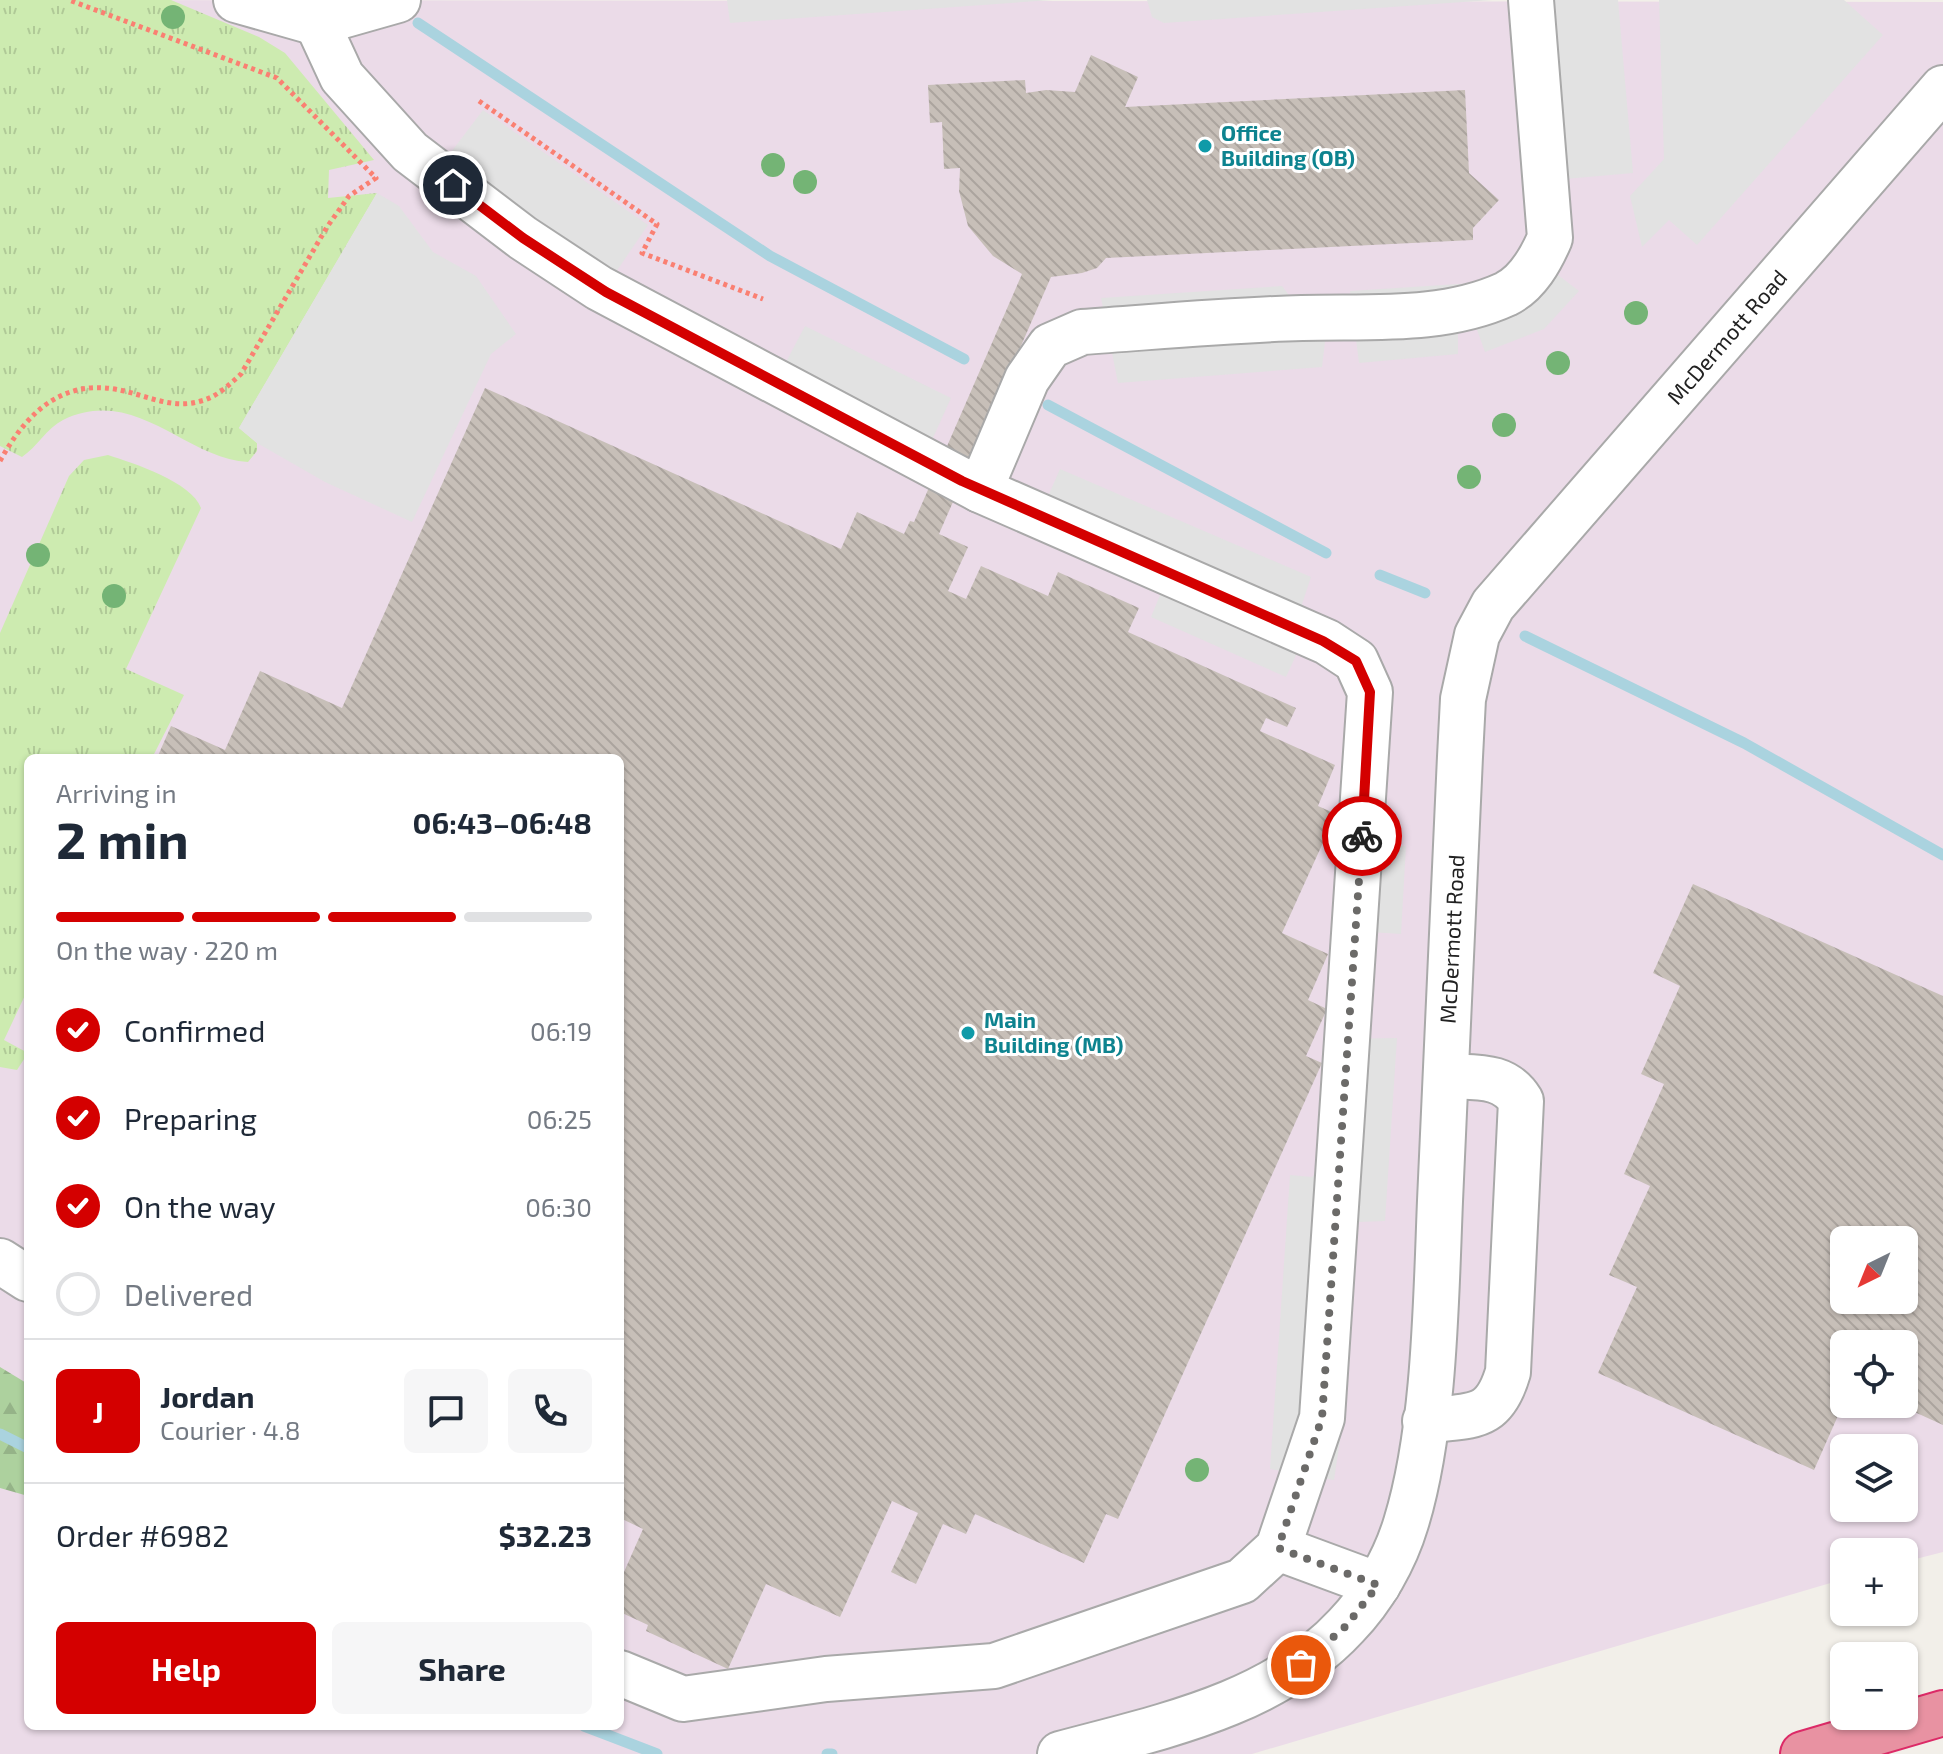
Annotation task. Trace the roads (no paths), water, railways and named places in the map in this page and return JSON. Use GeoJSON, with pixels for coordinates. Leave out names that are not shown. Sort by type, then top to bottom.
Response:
{"type":"FeatureCollection","features":[{"type":"Feature","properties":{"kind":"highway"},"geometry":{"type":"LineString","coordinates":[[1803,1754],[1943,1713]]}},
{"type":"Feature","properties":{"kind":"street"},"geometry":{"type":"LineString","coordinates":[[236,0],[317,23],[398,0]]}},
{"type":"Feature","properties":{"kind":"street"},"geometry":{"type":"LineString","coordinates":[[980,490],[1027,379],[1050,346],[1082,332],[1300,318],[1377,319],[1470,307],[1509,293],[1539,264],[1550,238],[1531,0]]}},
{"type":"Feature","properties":{"kind":"street"},"geometry":{"type":"LineString","coordinates":[[317,23],[342,77],[380,123],[410,152],[523,238],[606,292],[980,490],[1327,642],[1356,661],[1370,692],[1322,1418],[1278,1548],[1242,1581],[994,1666],[826,1679],[683,1699],[624,1675]]}},
{"type":"Feature","properties":{"kind":"street","name":"McDermott Road"},"geometry":{"type":"LineString","coordinates":[[1060,1754],[1165,1726],[1258,1692],[1301,1665],[1346,1626],[1378,1585],[1406,1526],[1419,1471],[1425,1421],[1446,1076],[1463,699],[1477,635],[1493,605],[1943,88]]}},
{"type":"Feature","properties":{"kind":"street"},"geometry":{"type":"LineString","coordinates":[[1425,1421],[1488,1411],[1501,1397],[1508,1372],[1521,1101],[1514,1090],[1498,1079],[1446,1076]]}},
{"type":"Feature","properties":{"kind":"street"},"geometry":{"type":"LineString","coordinates":[[0,1261],[24,1276]]}},
{"type":"Feature","properties":{"kind":"street"},"geometry":{"type":"LineString","coordinates":[[1278,1548],[1378,1585]]}},
{"type":"Feature","properties":{"kind":"waterway"},"geometry":{"type":"LineString","coordinates":[[418,23],[770,256],[964,359]]}},
{"type":"Feature","properties":{"kind":"waterway"},"geometry":{"type":"LineString","coordinates":[[1048,405],[1326,553]]}},
{"type":"Feature","properties":{"kind":"waterway"},"geometry":{"type":"LineString","coordinates":[[1380,575],[1425,593]]}},
{"type":"Feature","properties":{"kind":"waterway"},"geometry":{"type":"LineString","coordinates":[[1525,636],[1744,743],[1943,855]]}},
{"type":"Feature","properties":{"kind":"waterway"},"geometry":{"type":"LineString","coordinates":[[0,1434],[24,1446]]}},
{"type":"Feature","properties":{"kind":"waterway"},"geometry":{"type":"LineString","coordinates":[[594,1730],[657,1754]]}},
{"type":"Feature","properties":{"kind":"waterway"},"geometry":{"type":"LineString","coordinates":[[827,1754],[832,1754]]}},
{"type":"Feature","properties":{"kind":"place","name":"Office Building (OB)"},"geometry":{"type":"Point","coordinates":[1205,146]}},
{"type":"Feature","properties":{"kind":"place","name":"Main Building (MB)"},"geometry":{"type":"Point","coordinates":[968,1033]}}]}
